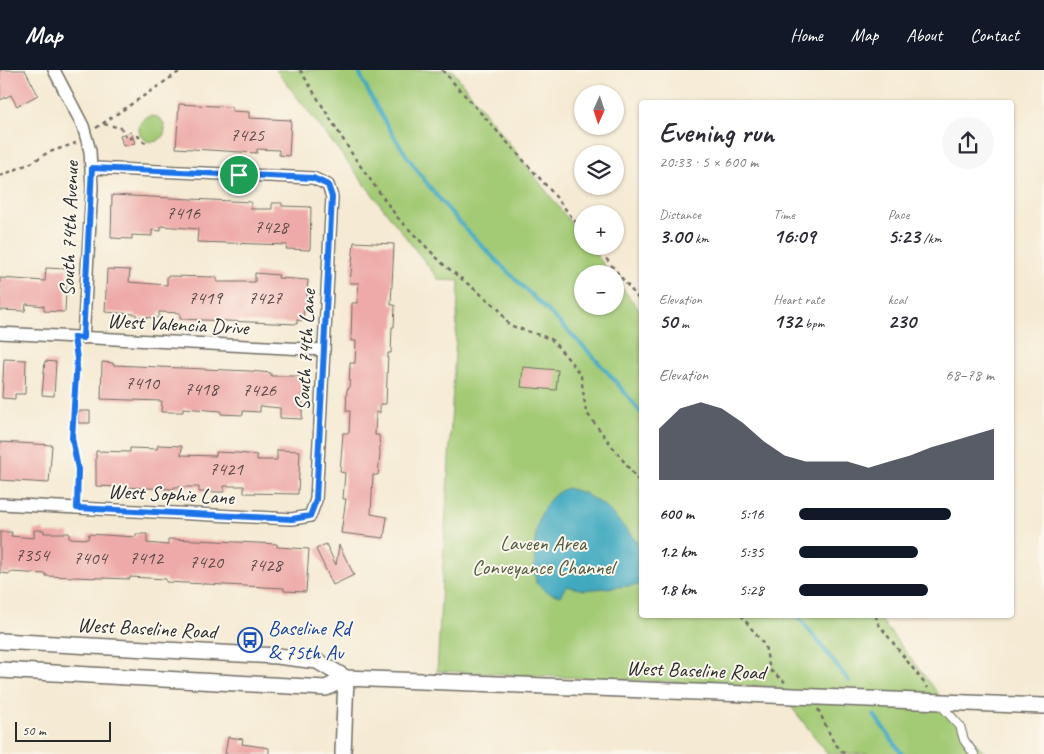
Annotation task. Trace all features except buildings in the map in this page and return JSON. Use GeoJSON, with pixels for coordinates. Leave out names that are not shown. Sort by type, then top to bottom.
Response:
{"type":"FeatureCollection","features":[{"type":"Feature","properties":{"kind":"main road","name":"West Baseline Road"},"geometry":{"type":"LineString","coordinates":[[0,641],[277,656],[317,661],[346,678],[1044,706]]}},
{"type":"Feature","properties":{"kind":"main road","name":"West Baseline Road"},"geometry":{"type":"LineString","coordinates":[[0,670],[326,688],[346,678]]}},
{"type":"Feature","properties":{"kind":"main road"},"geometry":{"type":"LineString","coordinates":[[343,754],[346,678]]}},
{"type":"Feature","properties":{"kind":"street","name":"South 74th Avenue"},"geometry":{"type":"LineString","coordinates":[[54,70],[84,126],[92,168],[79,337]]}},
{"type":"Feature","properties":{"kind":"street","name":"South 74th Lane"},"geometry":{"type":"LineString","coordinates":[[92,168],[313,178],[328,185],[332,197],[316,500],[310,516]]}},
{"type":"Feature","properties":{"kind":"street","name":"West Valencia Drive"},"geometry":{"type":"LineString","coordinates":[[0,333],[324,350]]}},
{"type":"Feature","properties":{"kind":"street","name":"West Sophie Lane"},"geometry":{"type":"LineString","coordinates":[[0,504],[292,519],[310,516]]}},
{"type":"Feature","properties":{"kind":"street"},"geometry":{"type":"LineString","coordinates":[[938,701],[960,726],[964,740],[974,754]]}},
{"type":"Feature","properties":{"kind":"path"},"geometry":{"type":"LineString","coordinates":[[300,70],[354,157],[397,217],[443,264],[498,308],[509,325],[551,339],[571,362],[581,376],[586,412],[639,481]]}},
{"type":"Feature","properties":{"kind":"path"},"geometry":{"type":"LineString","coordinates":[[442,70],[552,192],[574,220]]}},
{"type":"Feature","properties":{"kind":"path"},"geometry":{"type":"LineString","coordinates":[[104,124],[121,128],[127,139],[138,136],[149,144]]}},
{"type":"Feature","properties":{"kind":"path"},"geometry":{"type":"LineString","coordinates":[[603,255],[639,300]]}},
{"type":"Feature","properties":{"kind":"path"},"geometry":{"type":"LineString","coordinates":[[77,508],[78,469],[72,438],[72,416],[79,337]]}},
{"type":"Feature","properties":{"kind":"path"},"geometry":{"type":"LineString","coordinates":[[72,416],[78,417]]}},
{"type":"Feature","properties":{"kind":"path"},"geometry":{"type":"LineString","coordinates":[[743,618],[765,646],[770,670],[816,705],[834,743],[845,754]]}},
{"type":"Feature","properties":{"kind":"path"},"geometry":{"type":"LineString","coordinates":[[876,618],[877,622],[888,638],[938,701]]}},
{"type":"Feature","properties":{"kind":"green space","name":"Laveen Area Conveyance Channel"},"geometry":{"type":"Polygon","coordinates":[[[276,70],[452,70],[574,227],[574,255],[597,255],[604,265],[574,265],[574,315],[624,315],[624,290],[639,309],[639,618],[879,618],[985,754],[828,754],[776,687],[437,671],[459,281],[439,280],[276,70]]]}},
{"type":"Feature","properties":{"kind":"green space"},"geometry":{"type":"Polygon","coordinates":[[[152,116],[161,120],[165,129],[161,138],[152,142],[143,138],[139,129],[143,120],[152,116]]]}},
{"type":"Feature","properties":{"kind":"water"},"geometry":{"type":"Polygon","coordinates":[[[567,488],[584,493],[606,507],[634,538],[639,547],[639,585],[584,590],[566,586],[560,596],[547,592],[536,583],[534,557],[537,528],[541,515],[555,494],[567,488]]]}},
{"type":"Feature","properties":{"kind":"waterway"},"geometry":{"type":"LineString","coordinates":[[358,70],[390,130],[429,186],[480,244],[591,354],[639,410]]}},
{"type":"Feature","properties":{"kind":"waterway"},"geometry":{"type":"LineString","coordinates":[[799,618],[849,681]]}},
{"type":"Feature","properties":{"kind":"waterway"},"geometry":{"type":"LineString","coordinates":[[874,715],[902,754]]}},
{"type":"Feature","properties":{"kind":"place","name":"Baseline Rd & 75th Av"},"geometry":{"type":"Point","coordinates":[250,640]}},
{"type":"Feature","properties":{"kind":"route"},"geometry":{"type":"LineString","coordinates":[[92,168],[239,175],[313,178],[328,185],[332,197],[316,500],[310,516],[292,519],[77,508],[78,469],[72,438],[72,402],[77,359],[74,337],[83,338],[92,168]]}}]}
